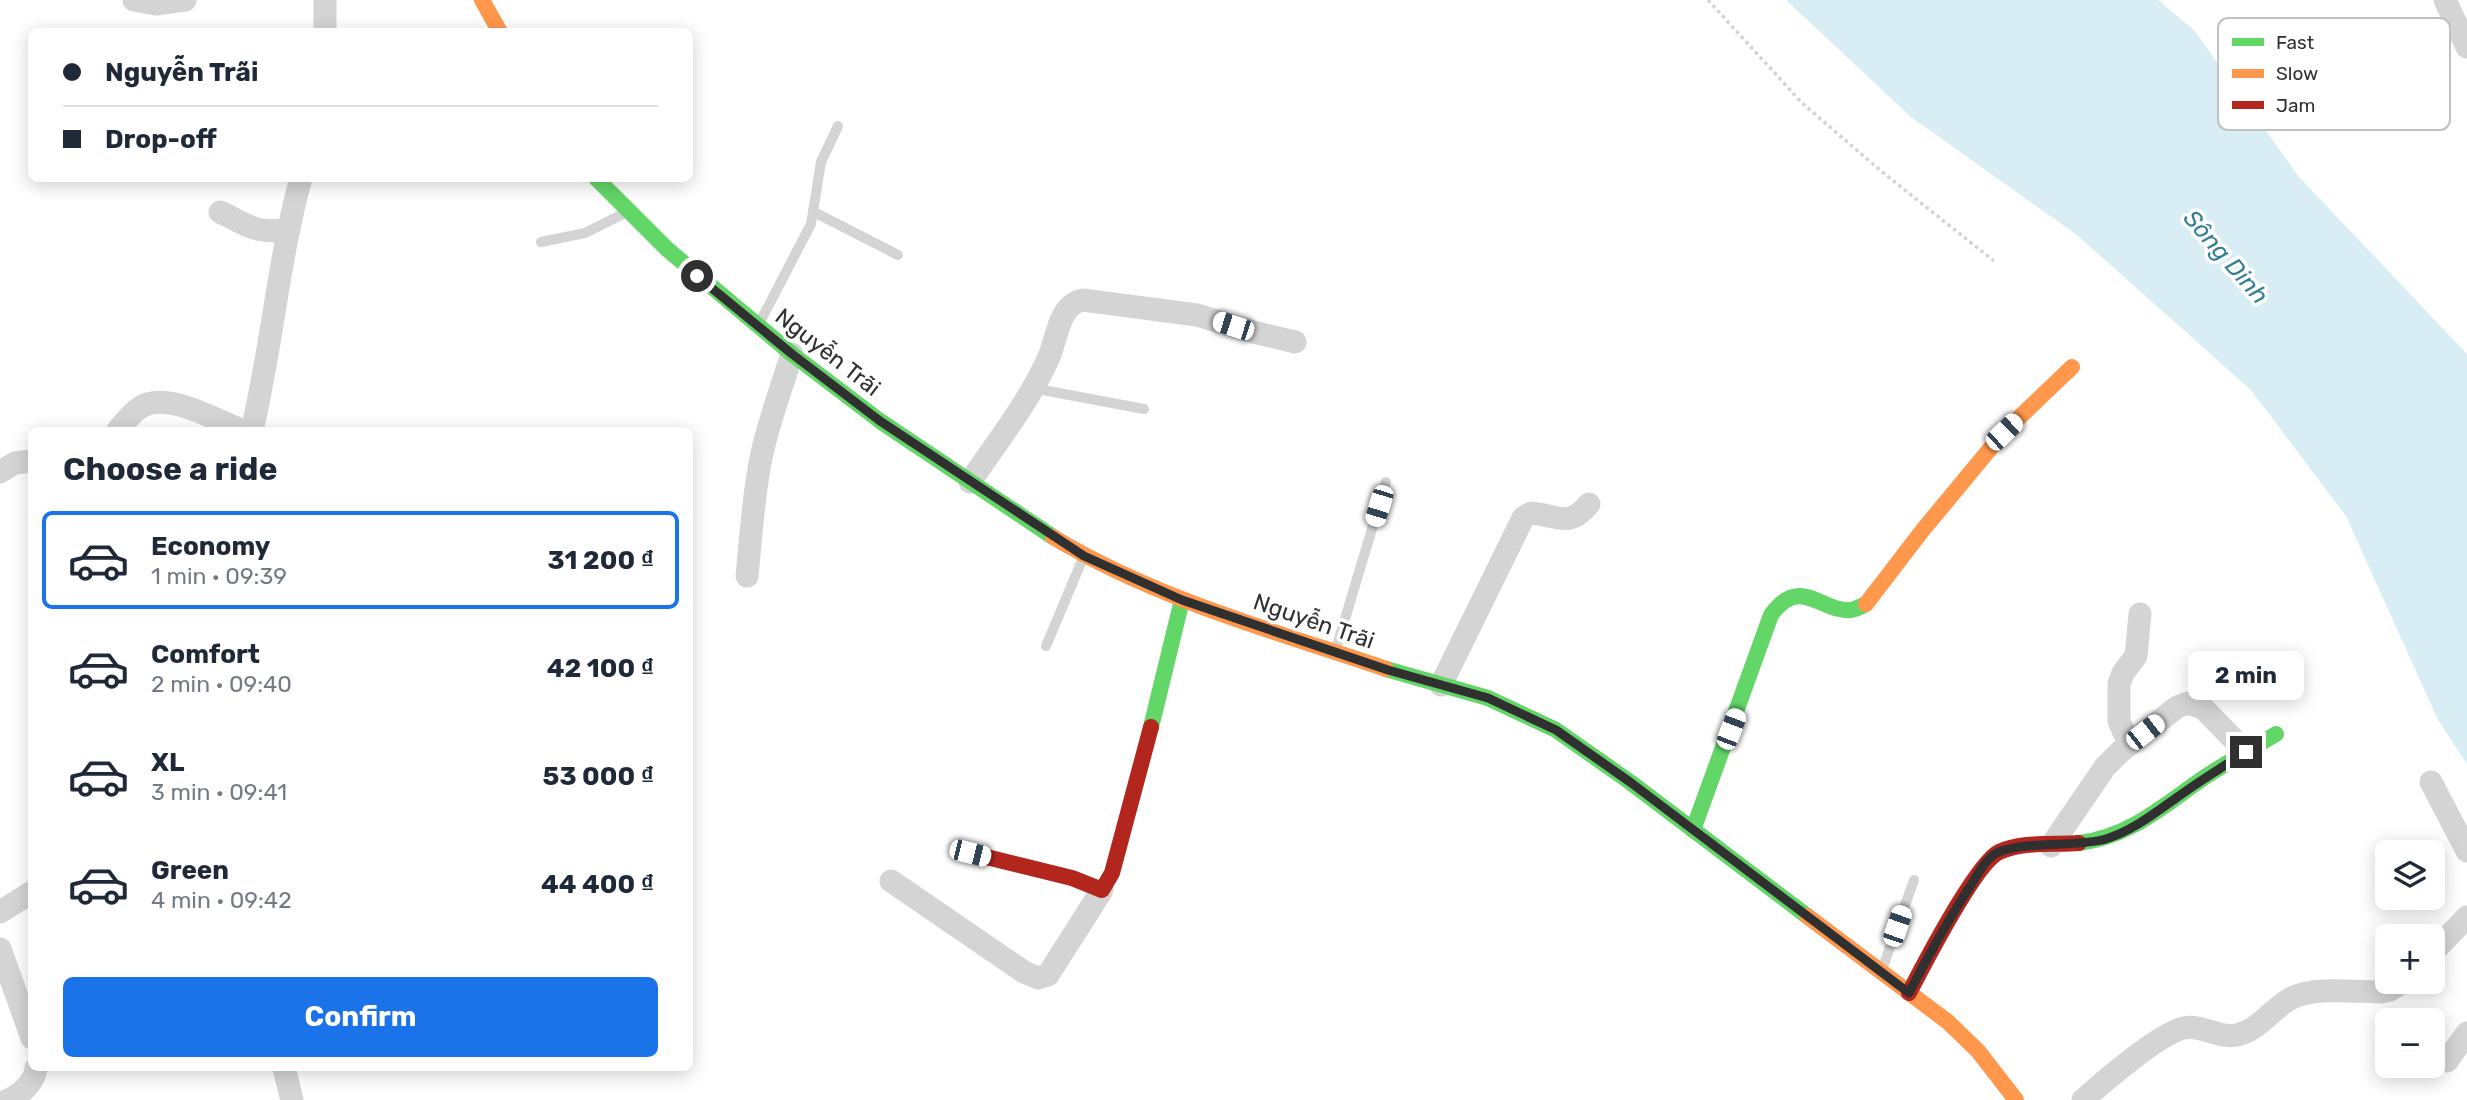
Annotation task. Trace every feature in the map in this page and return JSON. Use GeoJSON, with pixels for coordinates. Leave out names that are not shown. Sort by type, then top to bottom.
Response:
{"type":"FeatureCollection","features":[{"type":"Feature","properties":{"kind":"main road"},"geometry":{"type":"LineString","coordinates":[[482,0],[498,28]]}},
{"type":"Feature","properties":{"kind":"main road","name":"Nguyễn Trãi"},"geometry":{"type":"LineString","coordinates":[[600,182],[627,212],[697,276],[792,354],[880,421],[1084,556],[1182,600],[1336,652],[1488,698],[1556,730],[1909,993],[1962,1036],[2017,1100]]}},
{"type":"Feature","properties":{"kind":"main road"},"geometry":{"type":"LineString","coordinates":[[1693,830],[1771,615],[1778,605],[1797,596],[1815,599],[1841,609],[1851,610],[1867,604],[1922,531],[2004,432],[2072,367]]}},
{"type":"Feature","properties":{"kind":"main road"},"geometry":{"type":"LineString","coordinates":[[970,853],[1072,878],[1102,890],[1112,873],[1138,781],[1182,600]]}},
{"type":"Feature","properties":{"kind":"main road"},"geometry":{"type":"LineString","coordinates":[[1909,993],[1947,923],[1993,855],[2011,847],[2104,840],[2152,816],[2206,777],[2276,734]]}},
{"type":"Feature","properties":{"kind":"street"},"geometry":{"type":"LineString","coordinates":[[134,0],[156,4],[185,0]]}},
{"type":"Feature","properties":{"kind":"street"},"geometry":{"type":"LineString","coordinates":[[325,0],[325,28]]}},
{"type":"Feature","properties":{"kind":"street"},"geometry":{"type":"LineString","coordinates":[[2445,0],[2467,47]]}},
{"type":"Feature","properties":{"kind":"street"},"geometry":{"type":"LineString","coordinates":[[254,427],[300,182]]}},
{"type":"Feature","properties":{"kind":"street"},"geometry":{"type":"LineString","coordinates":[[220,212],[254,230],[274,232],[289,229]]}},
{"type":"Feature","properties":{"kind":"street"},"geometry":{"type":"LineString","coordinates":[[970,482],[1032,388],[1050,354],[1064,313],[1070,305],[1083,300],[1187,313],[1295,342]]}},
{"type":"Feature","properties":{"kind":"street"},"geometry":{"type":"LineString","coordinates":[[747,576],[753,505],[761,458],[792,354]]}},
{"type":"Feature","properties":{"kind":"street"},"geometry":{"type":"LineString","coordinates":[[121,427],[140,407],[159,402],[185,407],[234,427]]}},
{"type":"Feature","properties":{"kind":"street"},"geometry":{"type":"LineString","coordinates":[[0,472],[15,463],[28,461]]}},
{"type":"Feature","properties":{"kind":"street"},"geometry":{"type":"LineString","coordinates":[[1441,685],[1523,518],[1531,513],[1568,520],[1579,516],[1589,504]]}},
{"type":"Feature","properties":{"kind":"street"},"geometry":{"type":"LineString","coordinates":[[2129,744],[2119,720],[2119,684],[2123,673],[2136,656],[2140,614]]}},
{"type":"Feature","properties":{"kind":"street"},"geometry":{"type":"LineString","coordinates":[[2050,846],[2105,766],[2177,707],[2188,703],[2203,708],[2246,752]]}},
{"type":"Feature","properties":{"kind":"street"},"geometry":{"type":"LineString","coordinates":[[2431,782],[2467,851]]}},
{"type":"Feature","properties":{"kind":"street"},"geometry":{"type":"LineString","coordinates":[[891,881],[1024,972],[1038,978],[1048,975],[1102,890]]}},
{"type":"Feature","properties":{"kind":"street"},"geometry":{"type":"LineString","coordinates":[[0,912],[28,894]]}},
{"type":"Feature","properties":{"kind":"street"},"geometry":{"type":"LineString","coordinates":[[2445,940],[2467,917]]}},
{"type":"Feature","properties":{"kind":"street"},"geometry":{"type":"LineString","coordinates":[[0,949],[28,1027]]}},
{"type":"Feature","properties":{"kind":"street"},"geometry":{"type":"LineString","coordinates":[[2083,1100],[2136,1057],[2175,1031],[2194,1028],[2226,1036],[2237,1035],[2256,1026],[2298,995],[2312,992],[2375,992]]}},
{"type":"Feature","properties":{"kind":"street"},"geometry":{"type":"LineString","coordinates":[[2445,1060],[2447,1061],[2467,1033]]}},
{"type":"Feature","properties":{"kind":"street"},"geometry":{"type":"LineString","coordinates":[[8,1100],[14,1098],[35,1078],[36,1071]]}},
{"type":"Feature","properties":{"kind":"street"},"geometry":{"type":"LineString","coordinates":[[285,1071],[292,1100]]}},
{"type":"Feature","properties":{"kind":"lane"},"geometry":{"type":"LineString","coordinates":[[758,327],[811,224],[821,162],[838,126]]}},
{"type":"Feature","properties":{"kind":"lane"},"geometry":{"type":"LineString","coordinates":[[541,242],[585,233],[627,212]]}},
{"type":"Feature","properties":{"kind":"lane"},"geometry":{"type":"LineString","coordinates":[[814,212],[898,255]]}},
{"type":"Feature","properties":{"kind":"lane"},"geometry":{"type":"LineString","coordinates":[[1032,388],[1144,410]]}},
{"type":"Feature","properties":{"kind":"lane"},"geometry":{"type":"LineString","coordinates":[[1336,652],[1386,482]]}},
{"type":"Feature","properties":{"kind":"lane"},"geometry":{"type":"LineString","coordinates":[[1046,646],[1084,556]]}},
{"type":"Feature","properties":{"kind":"lane"},"geometry":{"type":"LineString","coordinates":[[1881,973],[1914,880]]}},
{"type":"Feature","properties":{"kind":"path"},"geometry":{"type":"LineString","coordinates":[[1708,0],[1802,103],[1881,171],[1994,261]]}},
{"type":"Feature","properties":{"kind":"water","name":"Sông Dinh"},"geometry":{"type":"Polygon","coordinates":[[[1786,0],[2158,0],[2194,30],[2218,64],[2218,130],[2265,130],[2299,177],[2467,354],[2467,764],[2438,720],[2346,516],[2251,390],[2077,235],[1911,117],[1786,0]]]}},
{"type":"Feature","properties":{"kind":"traffic: fast"},"geometry":{"type":"LineString","coordinates":[[600,182],[667,249],[792,354],[880,421],[1053,537]]}},
{"type":"Feature","properties":{"kind":"traffic: fast"},"geometry":{"type":"LineString","coordinates":[[1693,830],[1771,615],[1792,597],[1811,598],[1840,609],[1851,610],[1866,604]]}},
{"type":"Feature","properties":{"kind":"traffic: fast"},"geometry":{"type":"LineString","coordinates":[[1151,727],[1182,600]]}},
{"type":"Feature","properties":{"kind":"traffic: fast"},"geometry":{"type":"LineString","coordinates":[[1386,669],[1488,698],[1556,730],[1630,782],[1807,916]]}},
{"type":"Feature","properties":{"kind":"traffic: fast"},"geometry":{"type":"LineString","coordinates":[[2079,843],[2114,834],[2145,819],[2211,773],[2276,734]]}},
{"type":"Feature","properties":{"kind":"traffic: slow"},"geometry":{"type":"LineString","coordinates":[[482,0],[498,28]]}},
{"type":"Feature","properties":{"kind":"traffic: slow"},"geometry":{"type":"LineString","coordinates":[[1866,604],[2004,432],[2072,367]]}},
{"type":"Feature","properties":{"kind":"traffic: slow"},"geometry":{"type":"LineString","coordinates":[[1053,537],[1092,559],[1174,596],[1386,669]]}},
{"type":"Feature","properties":{"kind":"traffic: slow"},"geometry":{"type":"LineString","coordinates":[[1807,916],[1948,1022],[1978,1051],[2016,1100]]}},
{"type":"Feature","properties":{"kind":"traffic: jam"},"geometry":{"type":"LineString","coordinates":[[970,853],[1072,878],[1102,890],[1112,873],[1151,727]]}},
{"type":"Feature","properties":{"kind":"traffic: jam"},"geometry":{"type":"LineString","coordinates":[[1909,993],[1964,894],[1989,860],[1999,852],[2018,846],[2079,843]]}},
{"type":"Feature","properties":{"kind":"route"},"geometry":{"type":"LineString","coordinates":[[697,276],[792,354],[880,421],[1084,556],[1182,600],[1388,670],[1488,698],[1556,730],[1630,782],[1909,993],[1953,914],[1993,855],[2011,847],[2079,844],[2104,840],[2152,816],[2246,752]]}}]}
